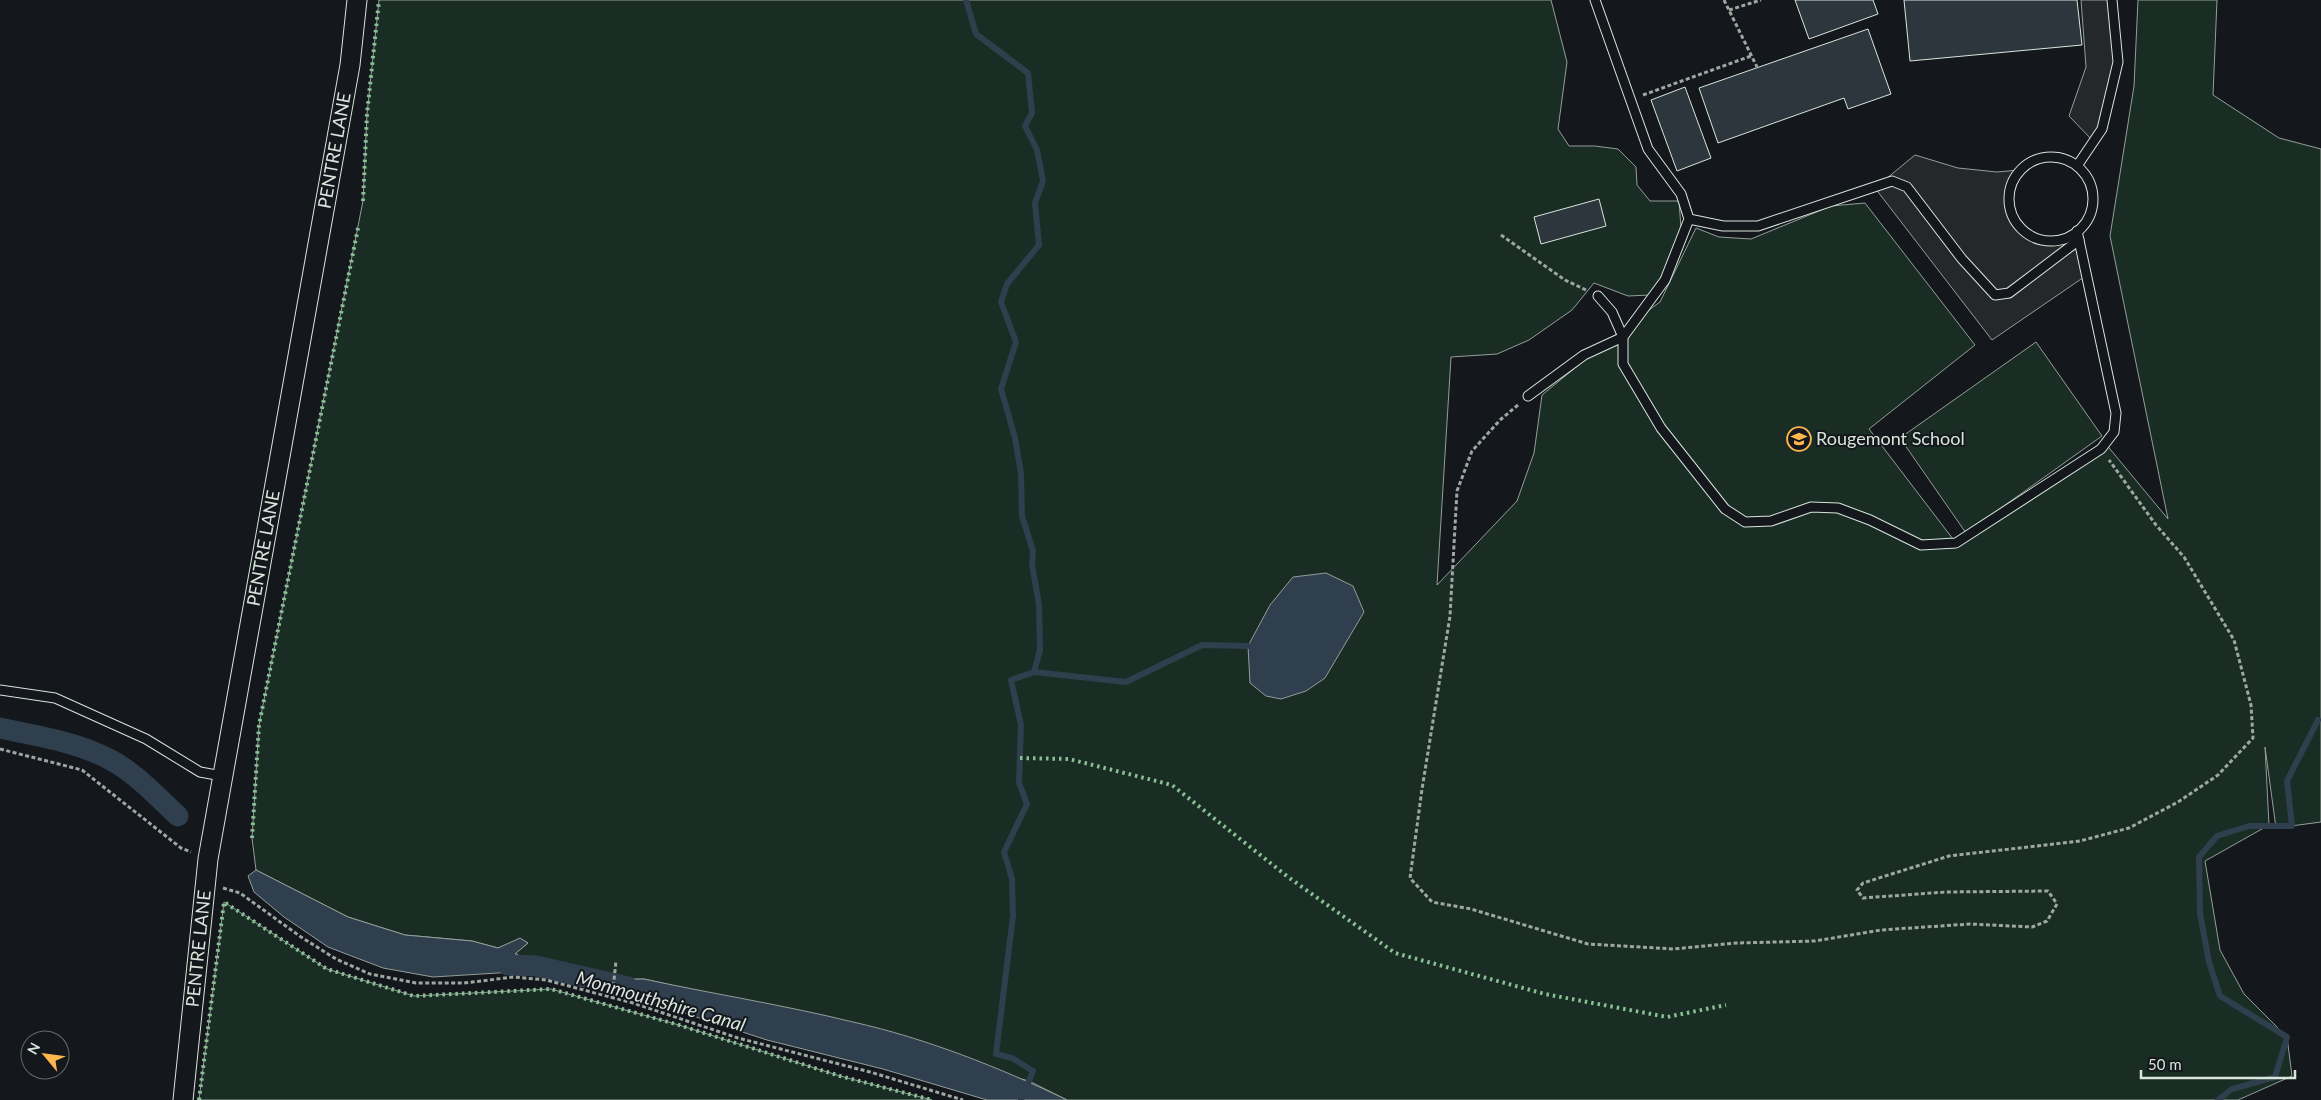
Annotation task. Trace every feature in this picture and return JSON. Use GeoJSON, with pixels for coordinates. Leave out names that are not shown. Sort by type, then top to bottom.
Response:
{"type":"FeatureCollection","features":[{"type":"Feature","properties":{"kind":"street","name":"PENTRE LANE"},"geometry":{"type":"LineString","coordinates":[[183,1100],[208,859],[350,65],[357,0]]}},
{"type":"Feature","properties":{"kind":"lane"},"geometry":{"type":"LineString","coordinates":[[1528,396],[1584,355],[1623,337],[1665,280],[1689,219],[1681,194],[1648,148],[1595,0]]}},
{"type":"Feature","properties":{"kind":"lane"},"geometry":{"type":"LineString","coordinates":[[2077,166],[2102,129],[2118,62],[2112,0]]}},
{"type":"Feature","properties":{"kind":"lane"},"geometry":{"type":"LineString","coordinates":[[1689,219],[1723,226],[1758,226],[1892,181],[1907,187],[1962,259],[1995,295],[2009,293],[2078,236],[2087,220],[2093,198],[2090,184],[2077,166],[2064,159],[2050,157],[2035,159],[2019,170],[2011,183],[2008,197],[2010,211],[2021,230],[2033,238],[2048,241],[2078,236]]}},
{"type":"Feature","properties":{"kind":"lane"},"geometry":{"type":"LineString","coordinates":[[1598,296],[1612,312],[1623,337],[1623,364],[1661,428],[1725,509],[1745,522],[1771,521],[1811,507],[1838,508],[1870,520],[1921,545],[1956,543],[2101,448],[2114,432],[2116,413],[2078,236]]}},
{"type":"Feature","properties":{"kind":"lane"},"geometry":{"type":"LineString","coordinates":[[0,690],[56,698],[146,739],[200,772],[222,776]]}},
{"type":"Feature","properties":{"kind":"path"},"geometry":{"type":"LineString","coordinates":[[1724,0],[1757,67]]}},
{"type":"Feature","properties":{"kind":"path"},"geometry":{"type":"LineString","coordinates":[[1729,10],[1761,0]]}},
{"type":"Feature","properties":{"kind":"path"},"geometry":{"type":"LineString","coordinates":[[1631,100],[1751,56]]}},
{"type":"Feature","properties":{"kind":"path"},"geometry":{"type":"LineString","coordinates":[[1501,235],[1565,280],[1598,296]]}},
{"type":"Feature","properties":{"kind":"path"},"geometry":{"type":"LineString","coordinates":[[1528,396],[1500,420],[1472,451],[1457,491],[1450,616],[1422,789],[1410,878],[1432,902],[1471,909],[1588,944],[1674,949],[1736,943],[1815,941],[1881,930],[1970,924],[2032,927],[2047,921],[2057,904],[2048,891],[1946,892],[1863,898],[1857,890],[1863,883],[1949,856],[2080,841],[2129,828],[2178,802],[2218,775],[2253,738],[2251,705],[2234,640],[2184,557],[2156,525],[2101,448]]}},
{"type":"Feature","properties":{"kind":"path"},"geometry":{"type":"LineString","coordinates":[[0,749],[82,770],[181,848],[208,859]]}},
{"type":"Feature","properties":{"kind":"path"},"geometry":{"type":"LineString","coordinates":[[206,884],[240,893],[308,942],[336,959],[370,974],[416,983],[464,983],[514,977],[546,980],[573,986],[612,999],[633,1003],[748,1040],[870,1072],[963,1100]]}},
{"type":"Feature","properties":{"kind":"path"},"geometry":{"type":"LineString","coordinates":[[612,999],[616,961]]}},
{"type":"Feature","properties":{"kind":"green space"},"geometry":{"type":"Polygon","coordinates":[[[379,0],[1551,0],[1567,62],[1558,129],[1569,146],[1595,146],[1618,149],[1636,167],[1637,185],[1650,201],[1679,201],[1681,228],[1669,264],[1650,295],[1628,296],[1594,283],[1572,310],[1529,340],[1497,354],[1451,357],[1437,585],[1517,501],[1534,453],[1542,395],[1620,331],[1660,302],[1696,228],[1719,237],[1751,239],[1831,206],[1865,203],[1975,345],[1869,429],[1956,543],[2105,443],[2168,519],[2110,236],[2134,86],[2138,0],[2217,0],[2213,95],[2279,138],[2321,149],[2321,822],[2276,828],[2265,747],[2269,825],[2205,861],[2220,950],[2244,994],[2287,1037],[2292,1076],[2238,1100],[1067,1100],[1029,1081],[698,991],[644,979],[599,980],[536,966],[515,953],[528,943],[520,939],[498,948],[472,941],[405,935],[348,917],[256,870],[252,838],[259,725],[363,201],[367,114],[379,0]]]}},
{"type":"Feature","properties":{"kind":"green space"},"geometry":{"type":"Polygon","coordinates":[[[2036,342],[2102,436],[1966,533],[1900,438],[2036,342]]]}},
{"type":"Feature","properties":{"kind":"green space"},"geometry":{"type":"Polygon","coordinates":[[[224,902],[327,969],[414,996],[551,989],[679,1025],[840,1076],[932,1100],[199,1100],[224,902]]]}},
{"type":"Feature","properties":{"kind":"shaded area"},"geometry":{"type":"Polygon","coordinates":[[[2081,0],[2112,0],[2118,62],[2102,129],[2093,141],[2069,116],[2086,67],[2081,0]]]}},
{"type":"Feature","properties":{"kind":"shaded area"},"geometry":{"type":"Polygon","coordinates":[[[1915,155],[1958,168],[1997,172],[2019,170],[2011,183],[2008,197],[2010,211],[2021,229],[2033,238],[2048,241],[2062,240],[2077,231],[2087,275],[1992,340],[1875,188],[1915,155]]]}},
{"type":"Feature","properties":{"kind":"water"},"geometry":{"type":"Polygon","coordinates":[[[1326,573],[1353,586],[1364,612],[1325,678],[1306,691],[1281,699],[1266,696],[1250,683],[1248,646],[1270,605],[1293,577],[1326,573]]]}},
{"type":"Feature","properties":{"kind":"water"},"geometry":{"type":"Polygon","coordinates":[[[256,870],[348,917],[405,935],[472,941],[498,948],[520,938],[528,943],[515,954],[536,966],[514,972],[433,977],[383,968],[328,947],[284,917],[254,892],[248,876],[256,870]]]}},
{"type":"Feature","properties":{"kind":"water"},"geometry":{"type":"Polygon","coordinates":[[[644,979],[827,1016],[908,1036],[989,1065],[1067,1100],[987,1100],[883,1069],[767,1040],[644,1000],[599,980],[644,979]]]}},
{"type":"Feature","properties":{"kind":"building"},"geometry":{"type":"Polygon","coordinates":[[[1795,0],[1873,0],[1878,14],[1809,39],[1795,0]]]}},
{"type":"Feature","properties":{"kind":"building"},"geometry":{"type":"Polygon","coordinates":[[[1904,0],[2077,0],[2082,45],[1910,61],[1904,0]]]}},
{"type":"Feature","properties":{"kind":"building"},"geometry":{"type":"Polygon","coordinates":[[[1868,29],[1891,94],[1848,109],[1844,98],[1718,143],[1699,88],[1868,29]]]}},
{"type":"Feature","properties":{"kind":"building"},"geometry":{"type":"Polygon","coordinates":[[[1685,87],[1711,158],[1677,171],[1651,100],[1685,87]]]}},
{"type":"Feature","properties":{"kind":"building"},"geometry":{"type":"Polygon","coordinates":[[[1599,199],[1606,226],[1541,244],[1534,217],[1599,199]]]}},
{"type":"Feature","properties":{"kind":"waterway"},"geometry":{"type":"LineString","coordinates":[[966,0],[976,34],[1028,73],[1032,113],[1025,126],[1037,150],[1043,181],[1035,203],[1039,245],[1007,284],[1001,302],[1016,342],[1001,389],[1015,438],[1021,473],[1022,516],[1033,551],[1032,564],[1039,605],[1040,650],[1034,672]]}},
{"type":"Feature","properties":{"kind":"waterway"},"geometry":{"type":"LineString","coordinates":[[1021,1100],[1033,1071],[1012,1058],[996,1054],[1013,916],[1012,879],[1004,852],[1027,804],[1019,783],[1021,725],[1011,680],[1034,672],[1126,682],[1202,645],[1248,646]]}},
{"type":"Feature","properties":{"kind":"waterway"},"geometry":{"type":"LineString","coordinates":[[2218,1100],[2232,1089],[2275,1077],[2287,1037],[2220,996],[2209,962],[2200,913],[2199,857],[2217,836],[2249,826],[2292,826],[2287,781],[2318,720]]}},
{"type":"Feature","properties":{"kind":"waterway","name":"Monmouthshire Canal"},"geometry":{"type":"LineString","coordinates":[[0,728],[68,743],[107,758],[136,777],[178,816]]}},
{"type":"Feature","properties":{"kind":"waterway","name":"Monmouthshire Canal"},"geometry":{"type":"LineString","coordinates":[[508,965],[536,966],[628,987]]}},
{"type":"Feature","properties":{"kind":"hedge"},"geometry":{"type":"LineString","coordinates":[[363,201],[367,114],[379,0]]}},
{"type":"Feature","properties":{"kind":"hedge"},"geometry":{"type":"LineString","coordinates":[[252,838],[259,725],[358,228]]}},
{"type":"Feature","properties":{"kind":"hedge"},"geometry":{"type":"LineString","coordinates":[[1020,758],[1069,759],[1172,785],[1288,877],[1395,953],[1545,994],[1667,1017],[1726,1005]]}},
{"type":"Feature","properties":{"kind":"hedge"},"geometry":{"type":"LineString","coordinates":[[199,1100],[224,902],[327,969],[414,996],[551,989],[679,1025],[840,1076],[932,1100]]}},
{"type":"Feature","properties":{"kind":"place","name":"Rougemont School"},"geometry":{"type":"Point","coordinates":[1799,439]}}]}
